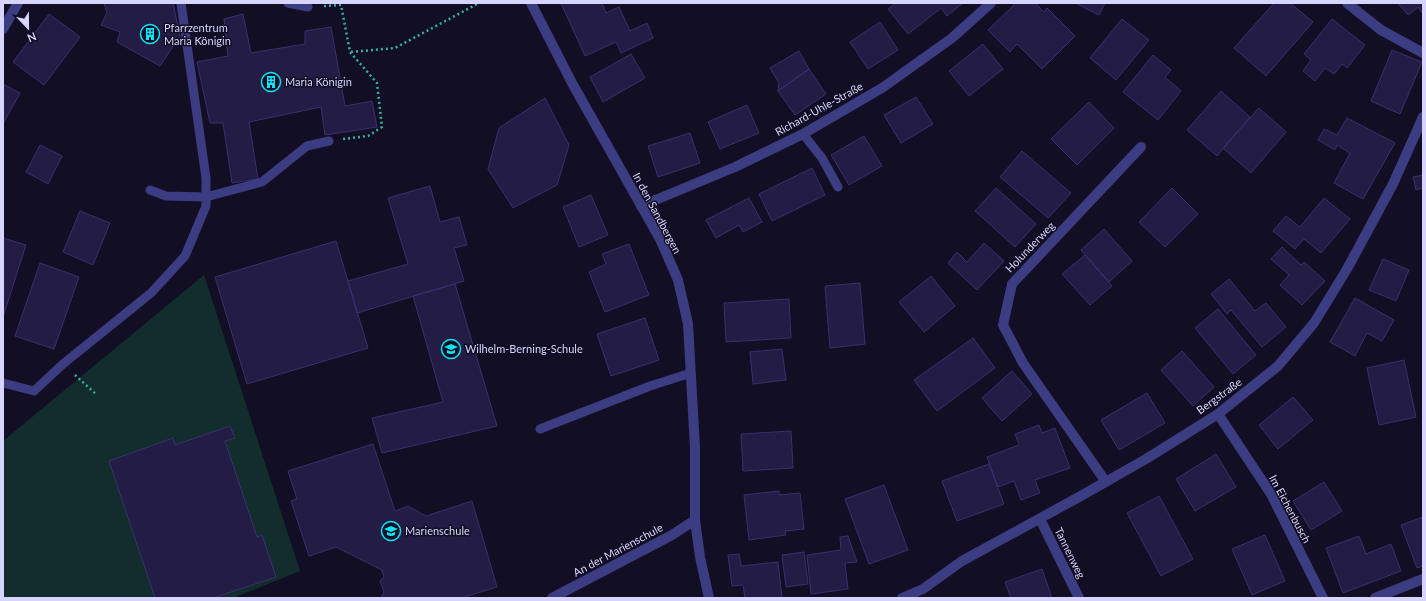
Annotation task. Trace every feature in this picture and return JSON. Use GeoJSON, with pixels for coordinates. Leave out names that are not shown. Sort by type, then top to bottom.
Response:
{"type":"FeatureCollection","features":[{"type":"Feature","properties":{"kind":"street"},"geometry":{"type":"LineString","coordinates":[[3,28],[18,3]]}},
{"type":"Feature","properties":{"kind":"street","name":"In den Sandbergen"},"geometry":{"type":"LineString","coordinates":[[531,3],[572,83],[660,239],[678,280],[688,324],[695,448],[695,520],[700,558],[709,598]]}},
{"type":"Feature","properties":{"kind":"street","name":"Richard-Uhle-Straße"},"geometry":{"type":"LineString","coordinates":[[641,206],[735,167],[803,134],[882,88],[952,38],[991,3]]}},
{"type":"Feature","properties":{"kind":"street"},"geometry":{"type":"LineString","coordinates":[[1347,3],[1381,30],[1423,53]]}},
{"type":"Feature","properties":{"kind":"street","name":"Bergstraße"},"geometry":{"type":"LineString","coordinates":[[902,598],[924,594],[962,561],[1146,459],[1218,414],[1278,366],[1314,323],[1347,269],[1393,184],[1423,117]]}},
{"type":"Feature","properties":{"kind":"street","name":"Holunderweg"},"geometry":{"type":"LineString","coordinates":[[1106,482],[1023,363],[1003,325],[1012,284],[1141,147]]}},
{"type":"Feature","properties":{"kind":"street","name":"Im Eichenbusch"},"geometry":{"type":"LineString","coordinates":[[1218,414],[1271,494],[1323,598]]}},
{"type":"Feature","properties":{"kind":"street","name":"Tannenweg"},"geometry":{"type":"LineString","coordinates":[[1040,519],[1079,598]]}},
{"type":"Feature","properties":{"kind":"street","name":"An der Marienschule"},"geometry":{"type":"LineString","coordinates":[[552,598],[672,535],[695,520]]}},
{"type":"Feature","properties":{"kind":"street"},"geometry":{"type":"LineString","coordinates":[[1374,598],[1423,579]]}},
{"type":"Feature","properties":{"kind":"lane"},"geometry":{"type":"LineString","coordinates":[[3,383],[34,391],[63,364],[151,293],[185,256],[206,206],[206,178],[181,3]]}},
{"type":"Feature","properties":{"kind":"lane"},"geometry":{"type":"LineString","coordinates":[[288,3],[308,8]]}},
{"type":"Feature","properties":{"kind":"lane"},"geometry":{"type":"LineString","coordinates":[[803,134],[822,158],[838,187]]}},
{"type":"Feature","properties":{"kind":"lane"},"geometry":{"type":"LineString","coordinates":[[150,190],[166,196],[206,197],[262,182],[307,146],[329,141]]}},
{"type":"Feature","properties":{"kind":"lane"},"geometry":{"type":"LineString","coordinates":[[540,429],[650,386],[691,373]]}},
{"type":"Feature","properties":{"kind":"path"},"geometry":{"type":"LineString","coordinates":[[350,52],[395,48],[479,3]]}},
{"type":"Feature","properties":{"kind":"path"},"geometry":{"type":"LineString","coordinates":[[308,8],[341,5],[350,52],[376,83],[382,127],[368,136],[329,141]]}},
{"type":"Feature","properties":{"kind":"path"},"geometry":{"type":"LineString","coordinates":[[63,364],[98,395]]}},
{"type":"Feature","properties":{"kind":"green space"},"geometry":{"type":"Polygon","coordinates":[[[204,275],[300,571],[233,598],[3,598],[3,441],[204,275]]]}},
{"type":"Feature","properties":{"kind":"building","name":"Pfarrzentrum Maria Königin"},"geometry":{"type":"Polygon","coordinates":[[[104,3],[173,3],[180,36],[160,66],[117,42],[120,32],[101,25],[107,13],[104,3]]]}},
{"type":"Feature","properties":{"kind":"building"},"geometry":{"type":"Polygon","coordinates":[[[561,3],[602,3],[606,13],[619,7],[630,31],[647,23],[653,38],[621,53],[616,42],[585,56],[561,3]]]}},
{"type":"Feature","properties":{"kind":"building"},"geometry":{"type":"Polygon","coordinates":[[[896,3],[963,3],[947,16],[941,8],[908,34],[888,9],[896,3]]]}},
{"type":"Feature","properties":{"kind":"building"},"geometry":{"type":"Polygon","coordinates":[[[1016,3],[1035,3],[1044,12],[1047,8],[1075,36],[1042,69],[1017,44],[1010,52],[988,30],[1016,3]]]}},
{"type":"Feature","properties":{"kind":"building"},"geometry":{"type":"Polygon","coordinates":[[[1075,3],[1105,3],[1099,15],[1075,3]]]}},
{"type":"Feature","properties":{"kind":"building"},"geometry":{"type":"Polygon","coordinates":[[[1274,3],[1290,3],[1313,22],[1266,76],[1234,48],[1274,3]]]}},
{"type":"Feature","properties":{"kind":"building"},"geometry":{"type":"Polygon","coordinates":[[[1398,3],[1423,3],[1423,14],[1418,7],[1408,15],[1398,3]]]}},
{"type":"Feature","properties":{"kind":"building"},"geometry":{"type":"Polygon","coordinates":[[[49,14],[80,37],[44,85],[13,62],[49,14]]]}},
{"type":"Feature","properties":{"kind":"building","name":"Maria Königin"},"geometry":{"type":"Polygon","coordinates":[[[243,14],[251,53],[305,44],[305,31],[331,27],[345,106],[372,101],[377,127],[325,135],[321,107],[249,122],[258,179],[232,183],[223,123],[210,123],[197,62],[228,56],[224,19],[243,14]]]}},
{"type":"Feature","properties":{"kind":"building"},"geometry":{"type":"Polygon","coordinates":[[[1122,19],[1149,40],[1116,80],[1090,58],[1122,19]]]}},
{"type":"Feature","properties":{"kind":"building"},"geometry":{"type":"Polygon","coordinates":[[[1332,19],[1365,45],[1347,68],[1342,64],[1334,74],[1325,68],[1315,81],[1303,71],[1311,60],[1304,54],[1332,19]]]}},
{"type":"Feature","properties":{"kind":"building"},"geometry":{"type":"Polygon","coordinates":[[[880,22],[898,50],[868,69],[850,42],[880,22]]]}},
{"type":"Feature","properties":{"kind":"building"},"geometry":{"type":"Polygon","coordinates":[[[983,44],[1003,69],[969,96],[949,71],[983,44]]]}},
{"type":"Feature","properties":{"kind":"building"},"geometry":{"type":"Polygon","coordinates":[[[1392,50],[1422,62],[1400,114],[1371,101],[1392,50]]]}},
{"type":"Feature","properties":{"kind":"building"},"geometry":{"type":"Polygon","coordinates":[[[799,51],[809,69],[778,91],[779,83],[770,68],[799,51]]]}},
{"type":"Feature","properties":{"kind":"building"},"geometry":{"type":"Polygon","coordinates":[[[631,54],[645,78],[603,102],[590,77],[631,54]]]}},
{"type":"Feature","properties":{"kind":"building"},"geometry":{"type":"Polygon","coordinates":[[[1153,55],[1171,70],[1165,77],[1181,91],[1158,120],[1123,92],[1153,55]]]}},
{"type":"Feature","properties":{"kind":"building"},"geometry":{"type":"Polygon","coordinates":[[[809,69],[826,94],[795,115],[778,91],[809,69]]]}},
{"type":"Feature","properties":{"kind":"building"},"geometry":{"type":"Polygon","coordinates":[[[3,84],[20,93],[3,124],[3,84]]]}},
{"type":"Feature","properties":{"kind":"building"},"geometry":{"type":"Polygon","coordinates":[[[1221,91],[1250,117],[1217,156],[1187,130],[1221,91]]]}},
{"type":"Feature","properties":{"kind":"building"},"geometry":{"type":"Polygon","coordinates":[[[916,97],[933,124],[901,143],[884,115],[916,97]]]}},
{"type":"Feature","properties":{"kind":"building"},"geometry":{"type":"Polygon","coordinates":[[[545,98],[569,145],[557,185],[513,208],[488,169],[499,128],[545,98]]]}},
{"type":"Feature","properties":{"kind":"building"},"geometry":{"type":"Polygon","coordinates":[[[1089,102],[1114,128],[1077,165],[1051,139],[1089,102]]]}},
{"type":"Feature","properties":{"kind":"building"},"geometry":{"type":"Polygon","coordinates":[[[747,105],[759,133],[720,149],[708,122],[747,105]]]}},
{"type":"Feature","properties":{"kind":"building"},"geometry":{"type":"Polygon","coordinates":[[[1259,108],[1286,132],[1251,173],[1223,148],[1259,108]]]}},
{"type":"Feature","properties":{"kind":"building"},"geometry":{"type":"Polygon","coordinates":[[[1347,118],[1395,143],[1363,199],[1334,183],[1350,153],[1337,145],[1335,150],[1318,140],[1324,129],[1337,135],[1347,118]]]}},
{"type":"Feature","properties":{"kind":"building"},"geometry":{"type":"Polygon","coordinates":[[[690,133],[700,163],[658,177],[648,146],[690,133]]]}},
{"type":"Feature","properties":{"kind":"building"},"geometry":{"type":"Polygon","coordinates":[[[864,136],[882,166],[849,185],[831,155],[864,136]]]}},
{"type":"Feature","properties":{"kind":"building"},"geometry":{"type":"Polygon","coordinates":[[[40,145],[62,156],[48,184],[26,172],[40,145]]]}},
{"type":"Feature","properties":{"kind":"building"},"geometry":{"type":"Polygon","coordinates":[[[1022,151],[1071,193],[1048,218],[1000,177],[1022,151]]]}},
{"type":"Feature","properties":{"kind":"building"},"geometry":{"type":"Polygon","coordinates":[[[812,168],[825,195],[772,221],[759,194],[812,168]]]}},
{"type":"Feature","properties":{"kind":"building"},"geometry":{"type":"Polygon","coordinates":[[[1423,175],[1423,188],[1416,190],[1413,177],[1423,175]]]}},
{"type":"Feature","properties":{"kind":"building"},"geometry":{"type":"Polygon","coordinates":[[[430,186],[440,222],[459,217],[467,245],[454,248],[464,281],[357,313],[348,281],[408,264],[388,198],[430,186]]]}},
{"type":"Feature","properties":{"kind":"building"},"geometry":{"type":"Polygon","coordinates":[[[996,188],[1036,224],[1015,247],[975,211],[996,188]]]}},
{"type":"Feature","properties":{"kind":"building"},"geometry":{"type":"Polygon","coordinates":[[[1172,188],[1198,214],[1165,247],[1139,222],[1172,188]]]}},
{"type":"Feature","properties":{"kind":"building"},"geometry":{"type":"Polygon","coordinates":[[[591,195],[608,235],[579,247],[563,207],[591,195]]]}},
{"type":"Feature","properties":{"kind":"building"},"geometry":{"type":"Polygon","coordinates":[[[749,198],[762,222],[743,232],[739,225],[716,238],[706,220],[749,198]]]}},
{"type":"Feature","properties":{"kind":"building"},"geometry":{"type":"Polygon","coordinates":[[[1324,198],[1350,219],[1321,253],[1304,239],[1295,249],[1273,231],[1286,216],[1300,227],[1324,198]]]}},
{"type":"Feature","properties":{"kind":"building"},"geometry":{"type":"Polygon","coordinates":[[[80,211],[110,223],[93,265],[63,252],[80,211]]]}},
{"type":"Feature","properties":{"kind":"building"},"geometry":{"type":"Polygon","coordinates":[[[1104,229],[1132,261],[1109,282],[1081,250],[1104,229]]]}},
{"type":"Feature","properties":{"kind":"building"},"geometry":{"type":"Polygon","coordinates":[[[3,238],[26,245],[3,317],[3,238]]]}},
{"type":"Feature","properties":{"kind":"building"},"geometry":{"type":"Polygon","coordinates":[[[336,241],[368,348],[247,384],[215,277],[336,241]]]}},
{"type":"Feature","properties":{"kind":"building"},"geometry":{"type":"Polygon","coordinates":[[[984,243],[1004,261],[977,290],[948,263],[957,252],[967,262],[984,243]]]}},
{"type":"Feature","properties":{"kind":"building"},"geometry":{"type":"Polygon","coordinates":[[[629,244],[649,295],[605,312],[589,272],[606,264],[602,254],[629,244]]]}},
{"type":"Feature","properties":{"kind":"building"},"geometry":{"type":"Polygon","coordinates":[[[1282,247],[1301,265],[1304,262],[1325,281],[1302,305],[1280,285],[1289,275],[1271,259],[1282,247]]]}},
{"type":"Feature","properties":{"kind":"building"},"geometry":{"type":"Polygon","coordinates":[[[1085,255],[1112,286],[1090,305],[1062,274],[1085,255]]]}},
{"type":"Feature","properties":{"kind":"building"},"geometry":{"type":"Polygon","coordinates":[[[1383,259],[1409,270],[1396,301],[1369,290],[1383,259]]]}},
{"type":"Feature","properties":{"kind":"building"},"geometry":{"type":"Polygon","coordinates":[[[40,263],[79,277],[54,349],[15,336],[40,263]]]}},
{"type":"Feature","properties":{"kind":"building"},"geometry":{"type":"Polygon","coordinates":[[[931,276],[955,306],[924,332],[899,302],[931,276]]]}},
{"type":"Feature","properties":{"kind":"building"},"geometry":{"type":"Polygon","coordinates":[[[1229,279],[1255,311],[1266,303],[1286,327],[1262,347],[1231,310],[1227,314],[1211,294],[1229,279]]]}},
{"type":"Feature","properties":{"kind":"building"},"geometry":{"type":"Polygon","coordinates":[[[860,283],[865,344],[830,348],[825,286],[860,283]]]}},
{"type":"Feature","properties":{"kind":"building","name":"Wilhelm-Berning-Schule"},"geometry":{"type":"Polygon","coordinates":[[[455,284],[497,426],[382,453],[372,418],[443,402],[413,296],[455,284]]]}},
{"type":"Feature","properties":{"kind":"building"},"geometry":{"type":"Polygon","coordinates":[[[1355,298],[1394,320],[1382,341],[1367,333],[1355,356],[1330,342],[1355,298]]]}},
{"type":"Feature","properties":{"kind":"building"},"geometry":{"type":"Polygon","coordinates":[[[789,299],[791,338],[726,342],[724,303],[789,299]]]}},
{"type":"Feature","properties":{"kind":"building"},"geometry":{"type":"Polygon","coordinates":[[[1218,309],[1256,355],[1233,374],[1195,328],[1218,309]]]}},
{"type":"Feature","properties":{"kind":"building"},"geometry":{"type":"Polygon","coordinates":[[[645,318],[659,360],[611,376],[597,334],[645,318]]]}},
{"type":"Feature","properties":{"kind":"building"},"geometry":{"type":"Polygon","coordinates":[[[973,338],[995,368],[937,411],[914,380],[973,338]]]}},
{"type":"Feature","properties":{"kind":"building"},"geometry":{"type":"Polygon","coordinates":[[[782,349],[786,380],[753,384],[750,352],[782,349]]]}},
{"type":"Feature","properties":{"kind":"building"},"geometry":{"type":"Polygon","coordinates":[[[1182,351],[1214,387],[1193,406],[1161,370],[1182,351]]]}},
{"type":"Feature","properties":{"kind":"building"},"geometry":{"type":"Polygon","coordinates":[[[1404,360],[1416,417],[1379,425],[1367,368],[1404,360]]]}},
{"type":"Feature","properties":{"kind":"building"},"geometry":{"type":"Polygon","coordinates":[[[1012,371],[1032,394],[1002,421],[982,398],[1012,371]]]}},
{"type":"Feature","properties":{"kind":"building"},"geometry":{"type":"Polygon","coordinates":[[[1147,393],[1165,423],[1119,450],[1101,420],[1147,393]]]}},
{"type":"Feature","properties":{"kind":"building"},"geometry":{"type":"Polygon","coordinates":[[[1293,397],[1313,420],[1278,449],[1259,425],[1293,397]]]}},
{"type":"Feature","properties":{"kind":"building"},"geometry":{"type":"Polygon","coordinates":[[[1039,425],[1042,433],[1055,428],[1070,468],[1035,480],[1040,493],[1021,500],[1014,481],[998,487],[987,457],[1019,445],[1015,434],[1039,425]]]}},
{"type":"Feature","properties":{"kind":"building"},"geometry":{"type":"Polygon","coordinates":[[[230,426],[235,438],[225,441],[257,537],[262,535],[276,577],[213,598],[155,598],[109,461],[173,438],[175,445],[230,426]]]}},
{"type":"Feature","properties":{"kind":"building"},"geometry":{"type":"Polygon","coordinates":[[[791,431],[793,468],[743,471],[741,434],[791,431]]]}},
{"type":"Feature","properties":{"kind":"building","name":"Marienschule"},"geometry":{"type":"Polygon","coordinates":[[[373,444],[395,511],[408,506],[426,516],[472,501],[497,587],[461,598],[381,598],[384,592],[380,581],[384,577],[382,570],[336,547],[309,556],[291,501],[297,499],[288,471],[373,444]]]}},
{"type":"Feature","properties":{"kind":"building"},"geometry":{"type":"Polygon","coordinates":[[[1216,454],[1236,487],[1195,511],[1176,479],[1216,454]]]}},
{"type":"Feature","properties":{"kind":"building"},"geometry":{"type":"Polygon","coordinates":[[[989,464],[1004,504],[957,521],[942,481],[989,464]]]}},
{"type":"Feature","properties":{"kind":"building"},"geometry":{"type":"Polygon","coordinates":[[[1324,482],[1342,511],[1311,530],[1293,501],[1324,482]]]}},
{"type":"Feature","properties":{"kind":"building"},"geometry":{"type":"Polygon","coordinates":[[[884,485],[908,550],[869,564],[845,499],[884,485]]]}},
{"type":"Feature","properties":{"kind":"building"},"geometry":{"type":"Polygon","coordinates":[[[779,491],[779,495],[800,493],[804,529],[785,531],[786,535],[749,540],[744,495],[779,491]]]}},
{"type":"Feature","properties":{"kind":"building"},"geometry":{"type":"Polygon","coordinates":[[[1159,496],[1193,559],[1161,576],[1127,513],[1159,496]]]}},
{"type":"Feature","properties":{"kind":"building"},"geometry":{"type":"Polygon","coordinates":[[[1423,517],[1423,566],[1417,568],[1401,525],[1423,517]]]}},
{"type":"Feature","properties":{"kind":"building"},"geometry":{"type":"Polygon","coordinates":[[[1265,535],[1285,581],[1252,595],[1232,549],[1265,535]]]}},
{"type":"Feature","properties":{"kind":"building"},"geometry":{"type":"Polygon","coordinates":[[[848,536],[857,562],[845,563],[848,589],[811,594],[807,555],[841,550],[840,537],[848,536]]]}},
{"type":"Feature","properties":{"kind":"building"},"geometry":{"type":"Polygon","coordinates":[[[1359,536],[1366,554],[1391,544],[1401,571],[1343,593],[1326,548],[1359,536]]]}},
{"type":"Feature","properties":{"kind":"building"},"geometry":{"type":"Polygon","coordinates":[[[804,552],[808,584],[786,587],[782,555],[804,552]]]}},
{"type":"Feature","properties":{"kind":"building"},"geometry":{"type":"Polygon","coordinates":[[[739,554],[741,566],[778,562],[782,598],[745,598],[743,585],[732,586],[728,555],[739,554]]]}},
{"type":"Feature","properties":{"kind":"building"},"geometry":{"type":"Polygon","coordinates":[[[1042,569],[1052,598],[1011,598],[1005,582],[1042,569]]]}},
{"type":"Feature","properties":{"kind":"place","name":"Pfarrzentrum Maria Königin"},"geometry":{"type":"Point","coordinates":[150,34]}},
{"type":"Feature","properties":{"kind":"place","name":"Maria Königin"},"geometry":{"type":"Point","coordinates":[271,82]}},
{"type":"Feature","properties":{"kind":"place","name":"Wilhelm-Berning-Schule"},"geometry":{"type":"Point","coordinates":[451,349]}},
{"type":"Feature","properties":{"kind":"place","name":"Marienschule"},"geometry":{"type":"Point","coordinates":[391,531]}}]}
